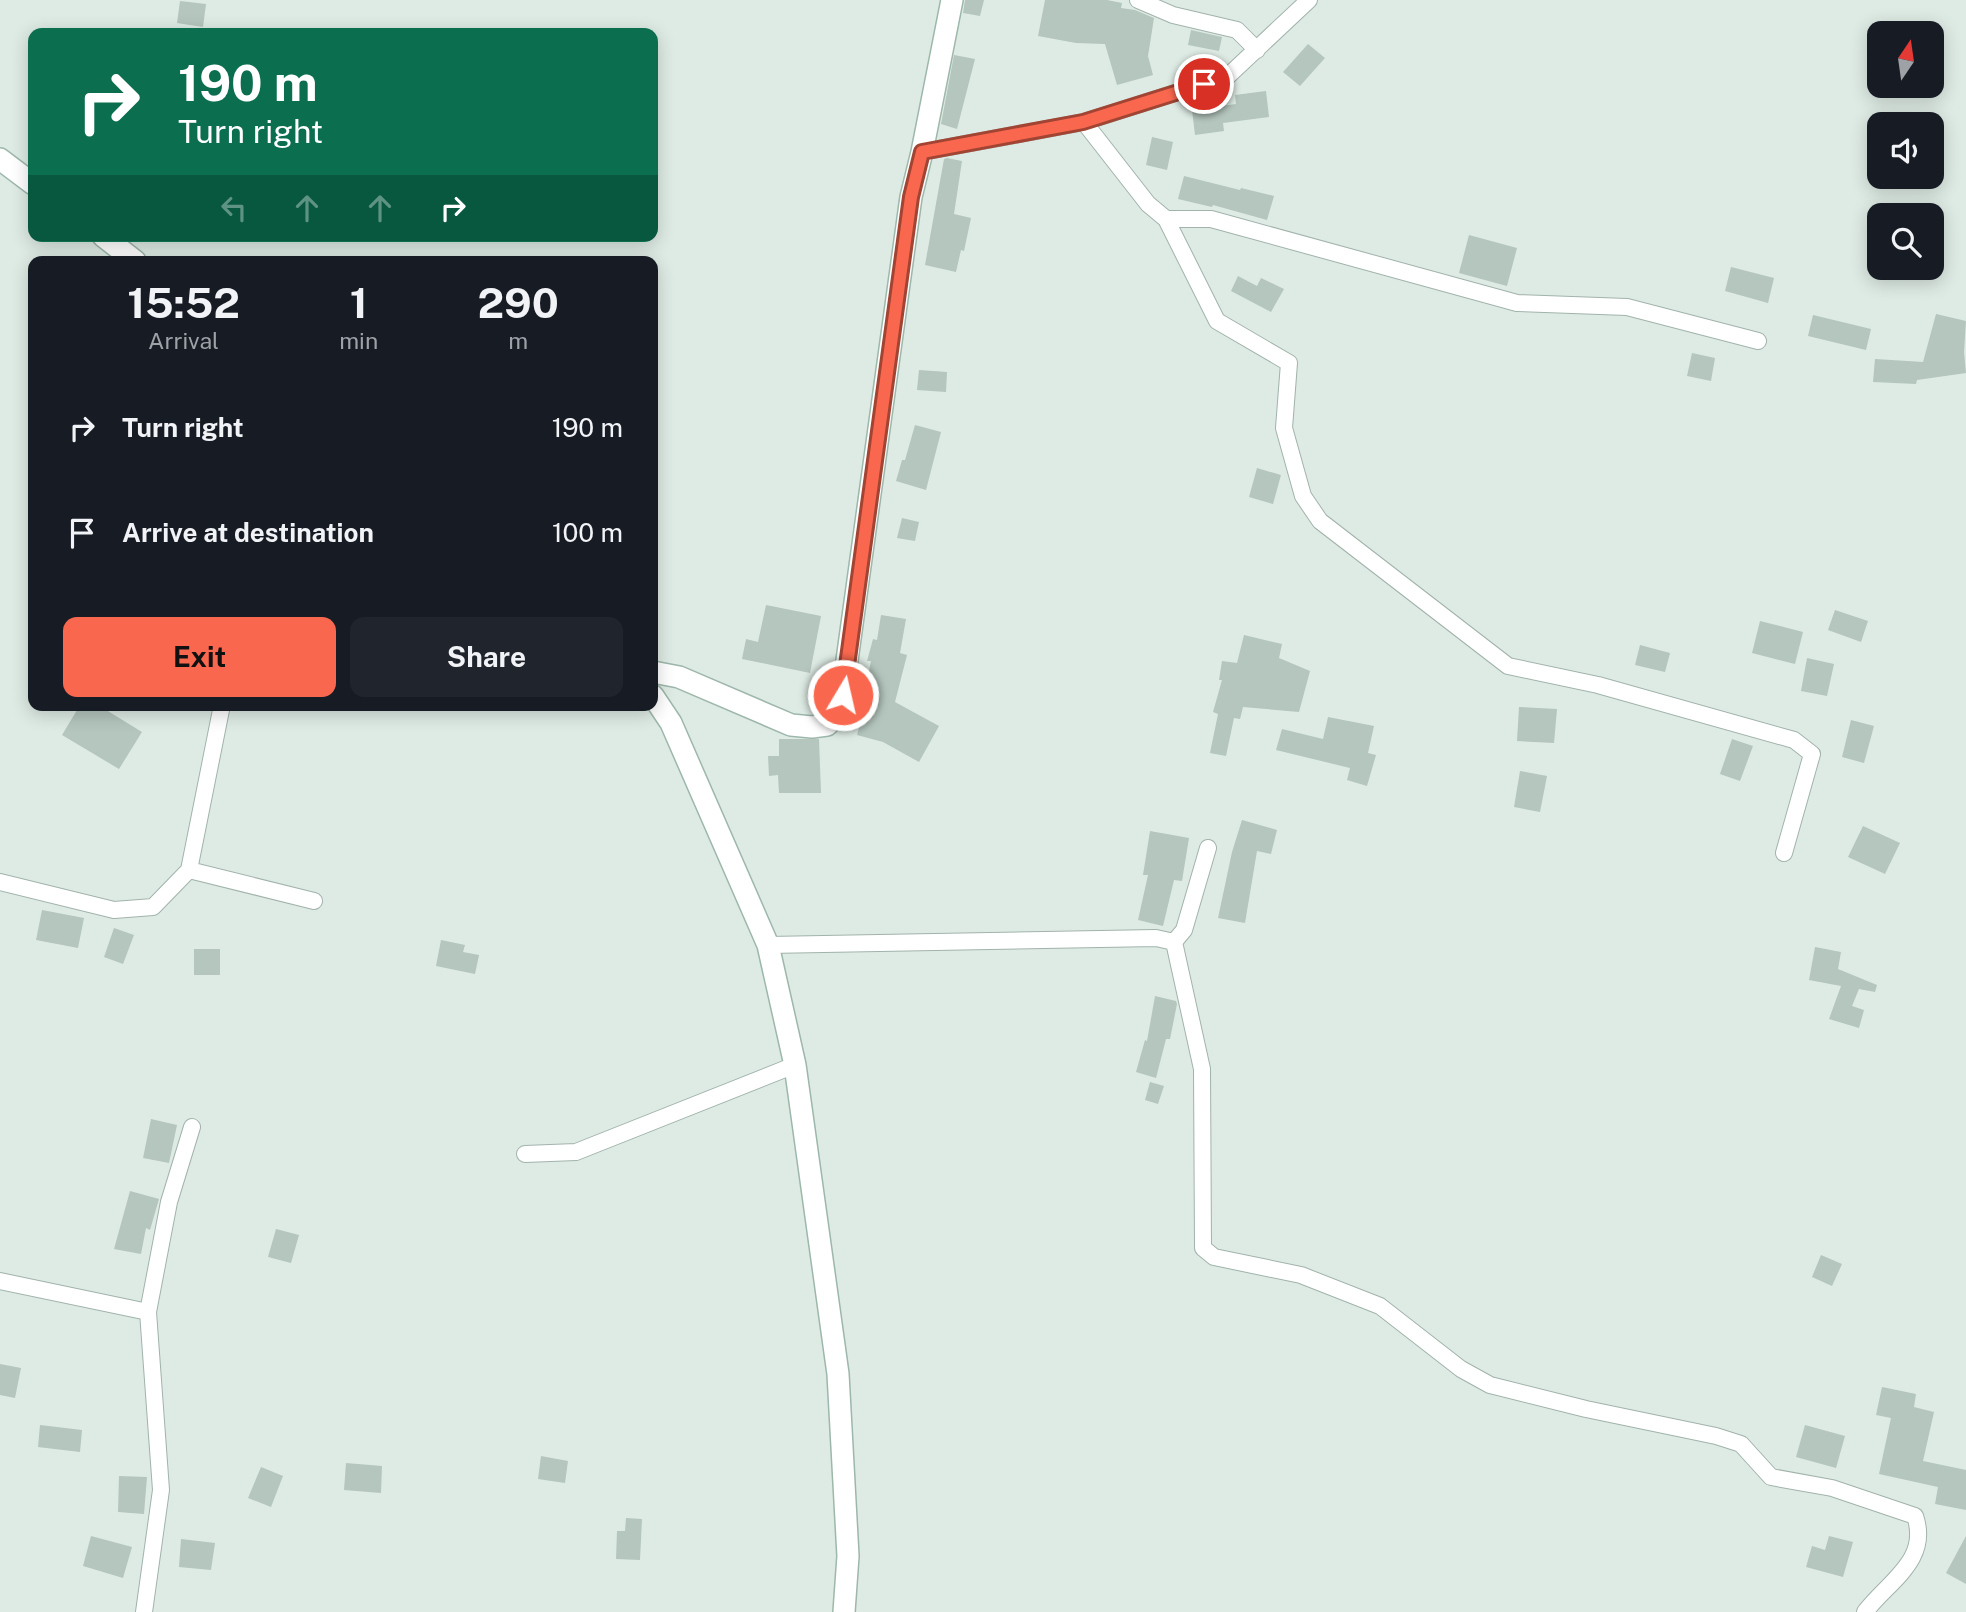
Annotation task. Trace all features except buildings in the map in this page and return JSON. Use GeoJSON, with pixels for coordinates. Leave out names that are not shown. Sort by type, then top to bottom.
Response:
{"type":"FeatureCollection","features":[{"type":"Feature","properties":{"kind":"main road"},"geometry":{"type":"LineString","coordinates":[[658,672],[679,677],[791,725],[827,725],[840,711],[911,197],[952,0]]}},
{"type":"Feature","properties":{"kind":"main road"},"geometry":{"type":"LineString","coordinates":[[0,159],[28,180]]}},
{"type":"Feature","properties":{"kind":"main road"},"geometry":{"type":"LineString","coordinates":[[111,242],[129,256]]}},
{"type":"Feature","properties":{"kind":"main road"},"geometry":{"type":"LineString","coordinates":[[658,704],[671,723],[768,945],[794,1065],[838,1374],[848,1556],[844,1612]]}},
{"type":"Feature","properties":{"kind":"street"},"geometry":{"type":"LineString","coordinates":[[1138,0],[1173,15],[1237,30],[1257,50]]}},
{"type":"Feature","properties":{"kind":"street"},"geometry":{"type":"LineString","coordinates":[[922,152],[1083,122],[1228,76],[1309,0]]}},
{"type":"Feature","properties":{"kind":"street"},"geometry":{"type":"LineString","coordinates":[[1083,122],[1148,204],[1166,219],[1217,321],[1289,363],[1284,428],[1303,496],[1320,521],[1508,666],[1598,685],[1794,740],[1812,754],[1784,853]]}},
{"type":"Feature","properties":{"kind":"street"},"geometry":{"type":"LineString","coordinates":[[1166,219],[1211,219],[1517,303],[1627,306],[1758,341]]}},
{"type":"Feature","properties":{"kind":"street"},"geometry":{"type":"LineString","coordinates":[[0,882],[114,909],[153,907],[189,870],[221,711]]}},
{"type":"Feature","properties":{"kind":"street"},"geometry":{"type":"LineString","coordinates":[[1174,942],[1184,930],[1208,848]]}},
{"type":"Feature","properties":{"kind":"street"},"geometry":{"type":"LineString","coordinates":[[189,870],[314,901]]}},
{"type":"Feature","properties":{"kind":"street"},"geometry":{"type":"LineString","coordinates":[[768,945],[1156,938],[1174,942]]}},
{"type":"Feature","properties":{"kind":"street"},"geometry":{"type":"LineString","coordinates":[[1174,942],[1202,1069],[1203,1248],[1214,1257],[1301,1275],[1380,1306],[1461,1369],[1490,1385],[1586,1409],[1716,1436],[1741,1444],[1771,1477],[1832,1488],[1915,1516],[1920,1530],[1918,1545],[1906,1570],[1865,1612]]}},
{"type":"Feature","properties":{"kind":"street"},"geometry":{"type":"LineString","coordinates":[[525,1154],[576,1152],[794,1065]]}},
{"type":"Feature","properties":{"kind":"street"},"geometry":{"type":"LineString","coordinates":[[144,1612],[161,1490],[148,1312],[169,1202],[192,1127]]}},
{"type":"Feature","properties":{"kind":"street"},"geometry":{"type":"LineString","coordinates":[[0,1280],[148,1312]]}},
{"type":"Feature","properties":{"kind":"route"},"geometry":{"type":"LineString","coordinates":[[843,695],[911,197],[922,152],[1083,122],[1204,84]]}}]}
